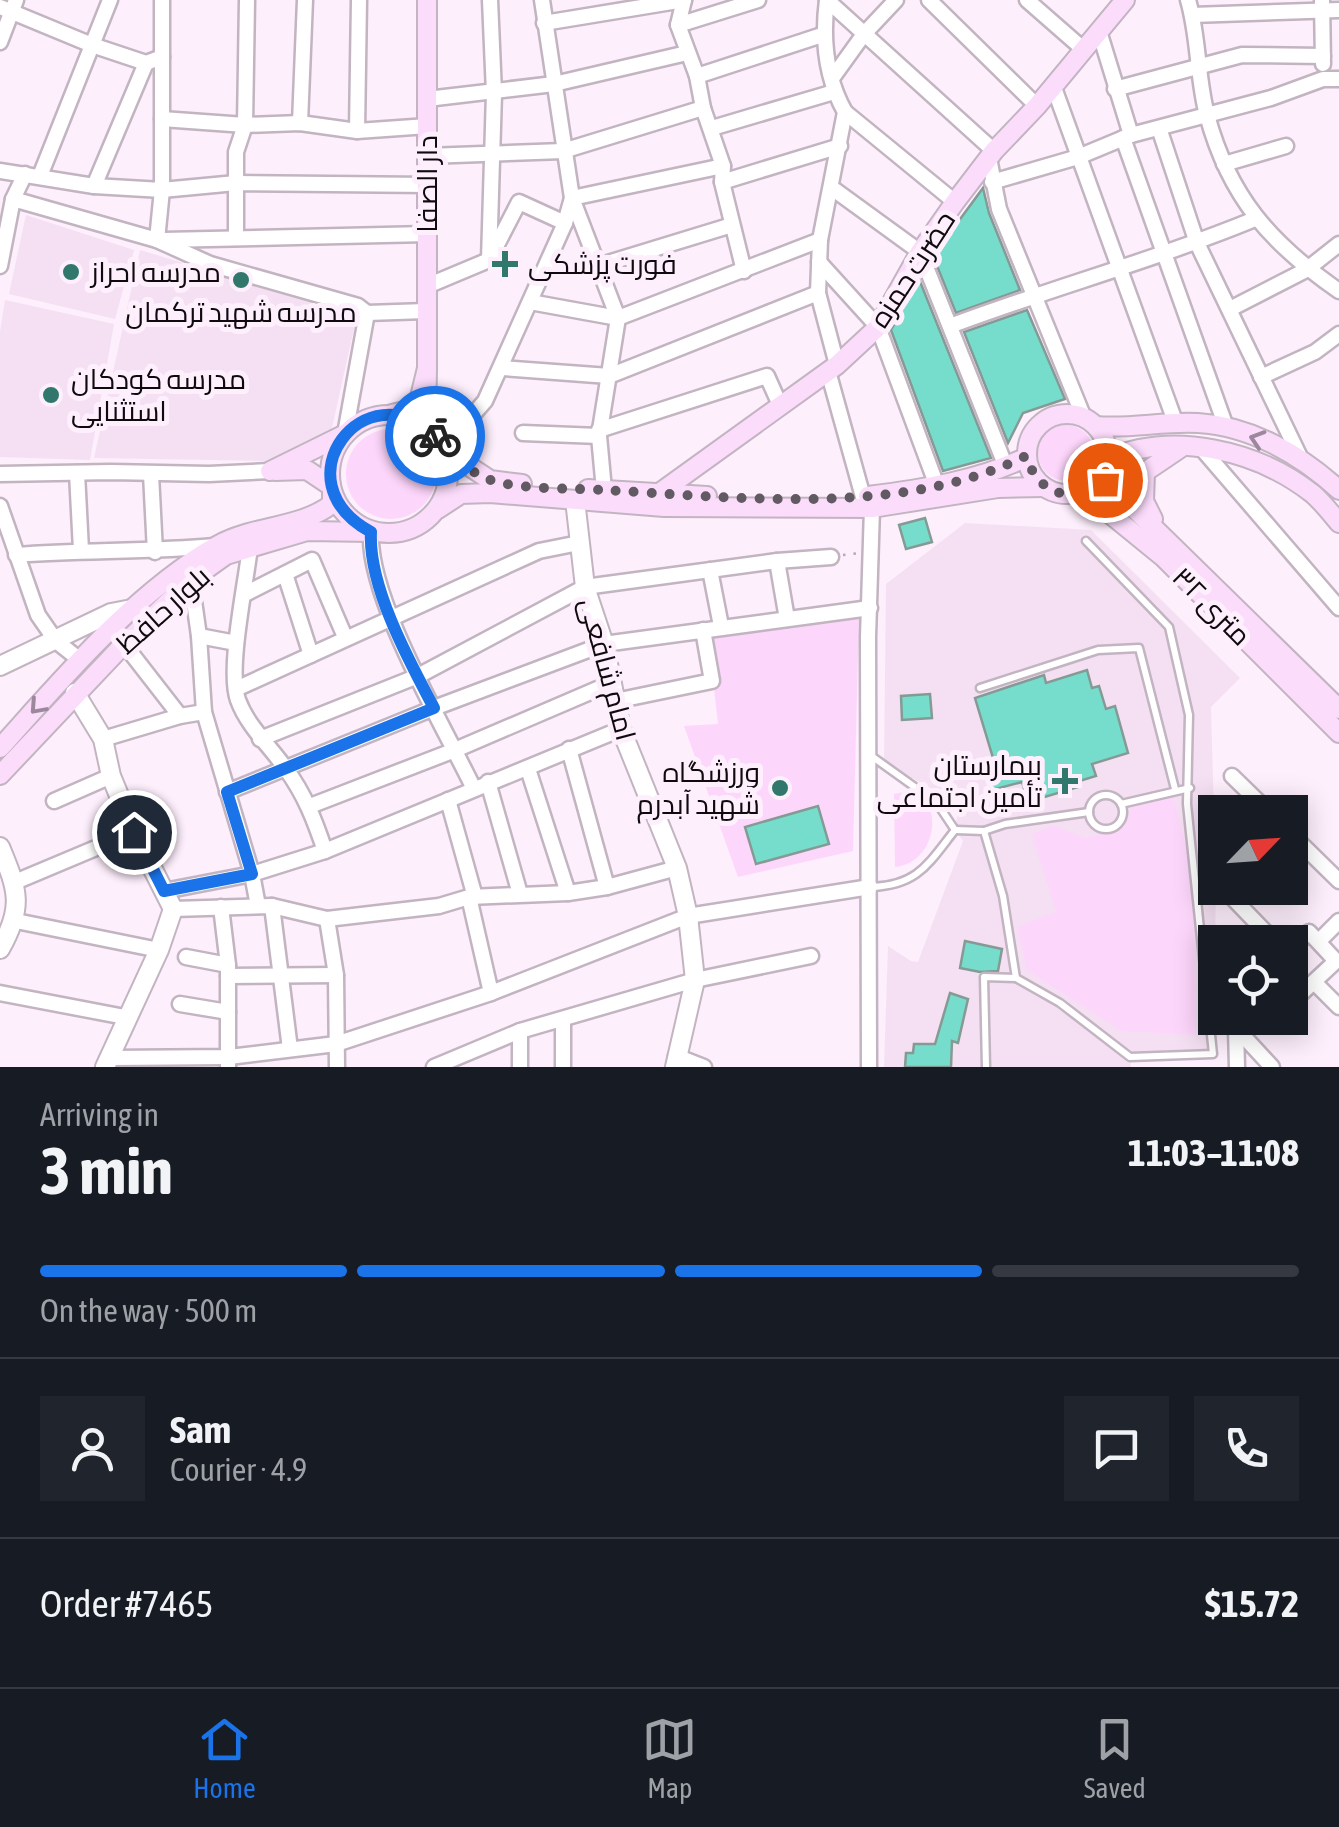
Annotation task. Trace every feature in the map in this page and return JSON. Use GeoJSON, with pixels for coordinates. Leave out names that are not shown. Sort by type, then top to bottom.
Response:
{"type":"FeatureCollection","features":[{"type":"Feature","properties":{"kind":"main road","name":"دار الصفا"},"geometry":{"type":"LineString","coordinates":[[426,427],[427,0]]}},
{"type":"Feature","properties":{"kind":"main road","name":"حضرت حمزه"},"geometry":{"type":"LineString","coordinates":[[658,494],[832,368],[878,327],[920,252],[955,202],[1124,0]]}},
{"type":"Feature","properties":{"kind":"main road"},"geometry":{"type":"LineString","coordinates":[[270,471],[345,434],[362,421],[413,409],[427,368]]}},
{"type":"Feature","properties":{"kind":"main road"},"geometry":{"type":"LineString","coordinates":[[1044,487],[1031,471],[1026,456],[1031,436],[1059,414],[1090,422],[1226,427],[1276,445],[1339,490]]}},
{"type":"Feature","properties":{"kind":"main road"},"geometry":{"type":"LineString","coordinates":[[388,415],[408,418],[426,427],[442,449],[490,480],[658,494],[867,502],[937,486],[1006,466],[1026,456]]}},
{"type":"Feature","properties":{"kind":"main road"},"geometry":{"type":"LineString","coordinates":[[1090,422],[1102,436],[1105,463]]}},
{"type":"Feature","properties":{"kind":"main road"},"geometry":{"type":"LineString","coordinates":[[317,515],[332,504],[331,460],[345,434]]}},
{"type":"Feature","properties":{"kind":"main road"},"geometry":{"type":"LineString","coordinates":[[438,508],[461,494],[490,492],[664,508],[867,502],[998,488],[1044,487],[1060,493],[1077,492],[1089,487],[1105,463],[1140,447],[1183,446],[1237,453],[1275,470],[1314,495],[1339,523]]}},
{"type":"Feature","properties":{"kind":"main road"},"geometry":{"type":"LineString","coordinates":[[1162,537],[1144,501],[1145,472],[1183,446]]}},
{"type":"Feature","properties":{"kind":"main road"},"geometry":{"type":"LineString","coordinates":[[270,471],[306,470],[332,489],[345,514],[371,532],[404,532],[423,524],[444,498],[448,473],[442,449]]}},
{"type":"Feature","properties":{"kind":"main road","name":"۳۲ متری"},"geometry":{"type":"LineString","coordinates":[[1105,463],[1105,480],[1273,655],[1339,732]]}},
{"type":"Feature","properties":{"kind":"main road"},"geometry":{"type":"LineString","coordinates":[[306,470],[320,485],[323,504],[317,515]]}},
{"type":"Feature","properties":{"kind":"main road","name":"۳۲ متری"},"geometry":{"type":"LineString","coordinates":[[1077,492],[1082,492],[1163,557],[1339,709]]}},
{"type":"Feature","properties":{"kind":"main road","name":"بلوار حافظ"},"geometry":{"type":"LineString","coordinates":[[0,748],[80,660],[134,609],[215,546],[253,530],[317,515]]}},
{"type":"Feature","properties":{"kind":"main road","name":"بلوار حافظ"},"geometry":{"type":"LineString","coordinates":[[0,775],[124,644],[192,580],[226,555],[308,531],[371,532]]}},
{"type":"Feature","properties":{"kind":"street"},"geometry":{"type":"LineString","coordinates":[[0,266],[13,199],[32,175],[110,0]]}},
{"type":"Feature","properties":{"kind":"street"},"geometry":{"type":"LineString","coordinates":[[157,240],[162,190],[162,0]]}},
{"type":"Feature","properties":{"kind":"street"},"geometry":{"type":"LineString","coordinates":[[236,238],[236,152],[245,124],[247,0]]}},
{"type":"Feature","properties":{"kind":"street"},"geometry":{"type":"LineString","coordinates":[[300,123],[305,0]]}},
{"type":"Feature","properties":{"kind":"street"},"geometry":{"type":"LineString","coordinates":[[357,131],[359,0]]}},
{"type":"Feature","properties":{"kind":"street"},"geometry":{"type":"LineString","coordinates":[[427,0],[436,0]]}},
{"type":"Feature","properties":{"kind":"street"},"geometry":{"type":"LineString","coordinates":[[489,260],[494,93],[490,0]]}},
{"type":"Feature","properties":{"kind":"street"},"geometry":{"type":"LineString","coordinates":[[542,0],[572,198],[618,318],[599,433],[604,490]]}},
{"type":"Feature","properties":{"kind":"street"},"geometry":{"type":"LineString","coordinates":[[544,24],[684,0],[678,26],[723,166],[722,182],[744,271]]}},
{"type":"Feature","properties":{"kind":"street"},"geometry":{"type":"LineString","coordinates":[[678,26],[758,0]]}},
{"type":"Feature","properties":{"kind":"street"},"geometry":{"type":"LineString","coordinates":[[827,0],[992,154],[992,182],[1000,209],[1090,422]]}},
{"type":"Feature","properties":{"kind":"street"},"geometry":{"type":"LineString","coordinates":[[827,0],[822,36],[833,85],[845,112],[955,202]]}},
{"type":"Feature","properties":{"kind":"street"},"geometry":{"type":"LineString","coordinates":[[712,128],[833,85],[864,34],[896,0]]}},
{"type":"Feature","properties":{"kind":"street"},"geometry":{"type":"LineString","coordinates":[[928,0],[1036,106]]}},
{"type":"Feature","properties":{"kind":"street"},"geometry":{"type":"LineString","coordinates":[[1028,0],[1082,50]]}},
{"type":"Feature","properties":{"kind":"street"},"geometry":{"type":"LineString","coordinates":[[1188,0],[1207,115],[1224,164],[1255,220],[1306,270],[1339,291]]}},
{"type":"Feature","properties":{"kind":"street"},"geometry":{"type":"LineString","coordinates":[[1192,16],[1322,5],[1339,10]]}},
{"type":"Feature","properties":{"kind":"street"},"geometry":{"type":"LineString","coordinates":[[992,182],[1078,157],[1127,137],[1331,79],[1322,56],[1322,5]]}},
{"type":"Feature","properties":{"kind":"street"},"geometry":{"type":"LineString","coordinates":[[0,42],[9,6],[92,46],[146,63],[162,57]]}},
{"type":"Feature","properties":{"kind":"street"},"geometry":{"type":"LineString","coordinates":[[1099,32],[1164,254],[1226,427]]}},
{"type":"Feature","properties":{"kind":"street"},"geometry":{"type":"LineString","coordinates":[[697,76],[822,36]]}},
{"type":"Feature","properties":{"kind":"street"},"geometry":{"type":"LineString","coordinates":[[427,98],[554,84],[686,53]]}},
{"type":"Feature","properties":{"kind":"street"},"geometry":{"type":"LineString","coordinates":[[1115,89],[1242,55],[1322,56]]}},
{"type":"Feature","properties":{"kind":"street"},"geometry":{"type":"LineString","coordinates":[[94,186],[146,63]]}},
{"type":"Feature","properties":{"kind":"street"},"geometry":{"type":"LineString","coordinates":[[1053,85],[1176,424]]}},
{"type":"Feature","properties":{"kind":"street"},"geometry":{"type":"LineString","coordinates":[[427,156],[563,151],[703,108]]}},
{"type":"Feature","properties":{"kind":"street"},"geometry":{"type":"LineString","coordinates":[[845,112],[820,240],[818,292],[832,368],[867,502],[872,552],[869,1067]]}},
{"type":"Feature","properties":{"kind":"street"},"geometry":{"type":"LineString","coordinates":[[162,119],[300,123],[357,131],[428,126]]}},
{"type":"Feature","properties":{"kind":"street"},"geometry":{"type":"LineString","coordinates":[[1159,128],[1196,244],[1301,460]]}},
{"type":"Feature","properties":{"kind":"street"},"geometry":{"type":"LineString","coordinates":[[722,182],[840,146]]}},
{"type":"Feature","properties":{"kind":"street"},"geometry":{"type":"LineString","coordinates":[[1224,164],[1286,146]]}},
{"type":"Feature","properties":{"kind":"street"},"geometry":{"type":"LineString","coordinates":[[572,198],[723,166]]}},
{"type":"Feature","properties":{"kind":"street"},"geometry":{"type":"LineString","coordinates":[[0,171],[94,186],[162,190],[236,183],[429,184]]}},
{"type":"Feature","properties":{"kind":"street"},"geometry":{"type":"LineString","coordinates":[[832,188],[920,252],[1006,466]]}},
{"type":"Feature","properties":{"kind":"street"},"geometry":{"type":"LineString","coordinates":[[442,449],[485,401],[565,222],[572,198]]}},
{"type":"Feature","properties":{"kind":"street"},"geometry":{"type":"LineString","coordinates":[[13,199],[157,240],[210,264],[358,306],[368,313],[426,311]]}},
{"type":"Feature","properties":{"kind":"street"},"geometry":{"type":"LineString","coordinates":[[427,286],[489,260],[519,202],[565,222]]}},
{"type":"Feature","properties":{"kind":"street"},"geometry":{"type":"LineString","coordinates":[[950,326],[1196,244],[1255,220]]}},
{"type":"Feature","properties":{"kind":"street"},"geometry":{"type":"LineString","coordinates":[[598,266],[732,225]]}},
{"type":"Feature","properties":{"kind":"street"},"geometry":{"type":"LineString","coordinates":[[157,240],[427,234]]}},
{"type":"Feature","properties":{"kind":"street"},"geometry":{"type":"LineString","coordinates":[[530,302],[618,318],[820,240]]}},
{"type":"Feature","properties":{"kind":"street"},"geometry":{"type":"LineString","coordinates":[[1230,309],[1306,270],[1339,244]]}},
{"type":"Feature","properties":{"kind":"street"},"geometry":{"type":"LineString","coordinates":[[819,262],[878,327],[937,486]]}},
{"type":"Feature","properties":{"kind":"street"},"geometry":{"type":"LineString","coordinates":[[502,368],[609,376],[818,292]]}},
{"type":"Feature","properties":{"kind":"street"},"geometry":{"type":"LineString","coordinates":[[345,434],[368,313]]}},
{"type":"Feature","properties":{"kind":"street"},"geometry":{"type":"LineString","coordinates":[[1261,377],[1315,352],[1339,334]]}},
{"type":"Feature","properties":{"kind":"street"},"geometry":{"type":"LineString","coordinates":[[523,433],[599,433],[767,376],[780,405]]}},
{"type":"Feature","properties":{"kind":"street"},"geometry":{"type":"LineString","coordinates":[[1203,450],[1339,608]]}},
{"type":"Feature","properties":{"kind":"street"},"geometry":{"type":"LineString","coordinates":[[0,474],[270,471]]}},
{"type":"Feature","properties":{"kind":"street"},"geometry":{"type":"LineString","coordinates":[[77,474],[81,550]]}},
{"type":"Feature","properties":{"kind":"street"},"geometry":{"type":"LineString","coordinates":[[151,474],[155,552]]}},
{"type":"Feature","properties":{"kind":"street","name":"امام شافعی"},"geometry":{"type":"LineString","coordinates":[[575,500],[586,587],[604,644],[621,729],[677,868],[688,916],[695,980],[675,1062]]}},
{"type":"Feature","properties":{"kind":"street"},"geometry":{"type":"LineString","coordinates":[[0,506],[38,614],[56,641],[80,660]]}},
{"type":"Feature","properties":{"kind":"street"},"geometry":{"type":"LineString","coordinates":[[371,532],[373,563],[391,616],[474,789]]}},
{"type":"Feature","properties":{"kind":"street"},"geometry":{"type":"LineString","coordinates":[[236,689],[539,550],[579,543]]}},
{"type":"Feature","properties":{"kind":"street"},"geometry":{"type":"LineString","coordinates":[[16,555],[81,550],[155,552],[215,546]]}},
{"type":"Feature","properties":{"kind":"street"},"geometry":{"type":"LineString","coordinates":[[250,548],[236,643],[237,698],[260,738],[310,806],[325,851]]}},
{"type":"Feature","properties":{"kind":"street"},"geometry":{"type":"LineString","coordinates":[[260,738],[418,676],[586,587],[832,557]]}},
{"type":"Feature","properties":{"kind":"street"},"geometry":{"type":"LineString","coordinates":[[245,594],[312,560],[345,638]]}},
{"type":"Feature","properties":{"kind":"street"},"geometry":{"type":"LineString","coordinates":[[776,561],[787,619]]}},
{"type":"Feature","properties":{"kind":"street"},"geometry":{"type":"LineString","coordinates":[[710,570],[721,626]]}},
{"type":"Feature","properties":{"kind":"street"},"geometry":{"type":"LineString","coordinates":[[284,574],[311,656]]}},
{"type":"Feature","properties":{"kind":"street"},"geometry":{"type":"LineString","coordinates":[[192,580],[204,712],[265,906],[280,974],[290,1050]]}},
{"type":"Feature","properties":{"kind":"street"},"geometry":{"type":"LineString","coordinates":[[0,666],[111,613],[168,602]]}},
{"type":"Feature","properties":{"kind":"street"},"geometry":{"type":"LineString","coordinates":[[227,792],[604,644],[870,608]]}},
{"type":"Feature","properties":{"kind":"street"},"geometry":{"type":"LineString","coordinates":[[310,806],[612,692],[712,681],[703,630]]}},
{"type":"Feature","properties":{"kind":"street"},"geometry":{"type":"LineString","coordinates":[[200,636],[236,643]]}},
{"type":"Feature","properties":{"kind":"street"},"geometry":{"type":"LineString","coordinates":[[124,644],[180,716]]}},
{"type":"Feature","properties":{"kind":"street"},"geometry":{"type":"LineString","coordinates":[[75,692],[102,739],[111,776],[134,832],[174,909]]}},
{"type":"Feature","properties":{"kind":"street"},"geometry":{"type":"LineString","coordinates":[[102,739],[204,712]]}},
{"type":"Feature","properties":{"kind":"street"},"geometry":{"type":"LineString","coordinates":[[164,891],[252,874],[325,851],[621,729]]}},
{"type":"Feature","properties":{"kind":"street"},"geometry":{"type":"LineString","coordinates":[[569,749],[607,888]]}},
{"type":"Feature","properties":{"kind":"street"},"geometry":{"type":"LineString","coordinates":[[528,768],[568,893]]}},
{"type":"Feature","properties":{"kind":"street"},"geometry":{"type":"LineString","coordinates":[[54,800],[111,776]]}},
{"type":"Feature","properties":{"kind":"street"},"geometry":{"type":"LineString","coordinates":[[1232,776],[1252,795]]}},
{"type":"Feature","properties":{"kind":"street"},"geometry":{"type":"LineString","coordinates":[[488,782],[520,894]]}},
{"type":"Feature","properties":{"kind":"street"},"geometry":{"type":"LineString","coordinates":[[448,800],[491,994]]}},
{"type":"Feature","properties":{"kind":"street"},"geometry":{"type":"LineString","coordinates":[[15,882],[134,832]]}},
{"type":"Feature","properties":{"kind":"street"},"geometry":{"type":"LineString","coordinates":[[0,848],[15,882],[16,922],[0,949]]}},
{"type":"Feature","properties":{"kind":"street"},"geometry":{"type":"LineString","coordinates":[[1308,851],[1339,881]]}},
{"type":"Feature","properties":{"kind":"street"},"geometry":{"type":"LineString","coordinates":[[174,909],[265,906],[327,919],[439,906],[472,897],[607,888],[677,868]]}},
{"type":"Feature","properties":{"kind":"street"},"geometry":{"type":"LineString","coordinates":[[174,909],[125,1018],[116,1063],[228,1062],[336,1044],[491,994],[688,916],[870,887]]}},
{"type":"Feature","properties":{"kind":"street"},"geometry":{"type":"LineString","coordinates":[[1239,905],[1259,925]]}},
{"type":"Feature","properties":{"kind":"street"},"geometry":{"type":"LineString","coordinates":[[221,907],[228,970],[228,1062]]}},
{"type":"Feature","properties":{"kind":"street"},"geometry":{"type":"LineString","coordinates":[[327,919],[336,975],[337,1067]]}},
{"type":"Feature","properties":{"kind":"street"},"geometry":{"type":"LineString","coordinates":[[1319,941],[1339,921]]}},
{"type":"Feature","properties":{"kind":"street"},"geometry":{"type":"LineString","coordinates":[[16,922],[158,950]]}},
{"type":"Feature","properties":{"kind":"street"},"geometry":{"type":"LineString","coordinates":[[1308,933],[1336,961],[1308,988]]}},
{"type":"Feature","properties":{"kind":"street"},"geometry":{"type":"LineString","coordinates":[[186,956],[228,970],[336,975]]}},
{"type":"Feature","properties":{"kind":"street"},"geometry":{"type":"LineString","coordinates":[[439,1066],[470,1059],[520,1032],[695,980],[811,956]]}},
{"type":"Feature","properties":{"kind":"street"},"geometry":{"type":"LineString","coordinates":[[1314,982],[1339,1007]]}},
{"type":"Feature","properties":{"kind":"street"},"geometry":{"type":"LineString","coordinates":[[0,993],[125,1018]]}},
{"type":"Feature","properties":{"kind":"street"},"geometry":{"type":"LineString","coordinates":[[180,1004],[228,1012]]}},
{"type":"Feature","properties":{"kind":"street"},"geometry":{"type":"LineString","coordinates":[[563,1020],[563,1067]]}},
{"type":"Feature","properties":{"kind":"street"},"geometry":{"type":"LineString","coordinates":[[520,1032],[520,1067]]}},
{"type":"Feature","properties":{"kind":"street"},"geometry":{"type":"LineString","coordinates":[[1237,1067],[1240,1035]]}},
{"type":"Feature","properties":{"kind":"street"},"geometry":{"type":"LineString","coordinates":[[1249,1035],[1272,1067]]}},
{"type":"Feature","properties":{"kind":"street"},"geometry":{"type":"LineString","coordinates":[[675,1062],[704,1067]]}},
{"type":"Feature","properties":{"kind":"lane"},"geometry":{"type":"LineString","coordinates":[[986,1067],[984,976],[1016,978],[1060,1003],[1130,1056],[1213,1054],[1188,804],[1189,715],[1169,627],[1086,541]]}},
{"type":"Feature","properties":{"kind":"lane"},"geometry":{"type":"LineString","coordinates":[[980,688],[1098,650],[1138,648],[1175,790]]}},
{"type":"Feature","properties":{"kind":"lane"},"geometry":{"type":"LineString","coordinates":[[868,754],[938,803],[955,830]]}},
{"type":"Feature","properties":{"kind":"lane"},"geometry":{"type":"LineString","coordinates":[[1121,804],[1190,788]]}},
{"type":"Feature","properties":{"kind":"lane"},"geometry":{"type":"LineString","coordinates":[[1102,795],[1113,796],[1121,804],[1124,815],[1113,828],[1096,826],[1088,812],[1092,801],[1102,795]]}},
{"type":"Feature","properties":{"kind":"lane"},"geometry":{"type":"LineString","coordinates":[[955,830],[984,831],[1004,824],[1088,812]]}},
{"type":"Feature","properties":{"kind":"lane"},"geometry":{"type":"LineString","coordinates":[[870,887],[899,886],[928,865],[955,830]]}},
{"type":"Feature","properties":{"kind":"lane"},"geometry":{"type":"LineString","coordinates":[[984,831],[1002,896],[1016,978]]}},
{"type":"Feature","properties":{"kind":"path"},"geometry":{"type":"LineString","coordinates":[[832,557],[872,552]]}},
{"type":"Feature","properties":{"kind":"shaded area","name":"مدرسه احراز"},"geometry":{"type":"Polygon","coordinates":[[[26,215],[134,250],[115,319],[9,294],[26,215]]]}},
{"type":"Feature","properties":{"kind":"shaded area"},"geometry":{"type":"Polygon","coordinates":[[[140,250],[357,315],[332,428],[265,461],[94,458],[140,250]]]}},
{"type":"Feature","properties":{"kind":"shaded area","name":"مدرسه کودکان استثنایی"},"geometry":{"type":"Polygon","coordinates":[[[5,300],[114,324],[90,460],[0,457],[0,332],[5,300]]]}},
{"type":"Feature","properties":{"kind":"shaded area"},"geometry":{"type":"Polygon","coordinates":[[[1066,425],[1086,433],[1094,453],[1086,473],[1066,481],[1046,473],[1038,453],[1046,433],[1066,425]]]}},
{"type":"Feature","properties":{"kind":"shaded area"},"geometry":{"type":"Polygon","coordinates":[[[382,429],[400,429],[416,436],[429,449],[436,474],[429,499],[416,512],[400,519],[382,519],[366,512],[353,499],[346,483],[346,465],[353,449],[366,436],[382,429]]]}},
{"type":"Feature","properties":{"kind":"shaded area","name":"بیمارستان تأمین اجتماعی"},"geometry":{"type":"Polygon","coordinates":[[[965,523],[1091,530],[1240,678],[1211,707],[1213,795],[1198,795],[1198,905],[1216,905],[1215,925],[1198,925],[1198,1035],[1213,1035],[1213,1054],[1130,1057],[1131,1067],[884,1067],[888,946],[918,962],[963,841],[955,830],[957,817],[949,798],[884,763],[886,584],[965,523]]]}},
{"type":"Feature","properties":{"kind":"shaded area","name":"ورزشگاه شهید آبدرم"},"geometry":{"type":"Polygon","coordinates":[[[859,617],[853,851],[738,877],[684,726],[718,724],[708,635],[859,617]]]}},
{"type":"Feature","properties":{"kind":"shaded area"},"geometry":{"type":"Polygon","coordinates":[[[904,792],[931,812],[932,831],[919,855],[895,867],[894,794],[904,792]]]}},
{"type":"Feature","properties":{"kind":"shaded area"},"geometry":{"type":"Polygon","coordinates":[[[1173,797],[1192,871],[1196,1035],[1122,1031],[1027,970],[1017,927],[1056,912],[1032,834],[1053,826],[1087,838],[1125,827],[1131,808],[1173,797]]]}},
{"type":"Feature","properties":{"kind":"building"},"geometry":{"type":"Polygon","coordinates":[[[983,188],[1020,290],[956,313],[933,256],[983,188]]]}},
{"type":"Feature","properties":{"kind":"building"},"geometry":{"type":"Polygon","coordinates":[[[919,279],[991,458],[943,471],[891,330],[919,279]]]}},
{"type":"Feature","properties":{"kind":"building"},"geometry":{"type":"Polygon","coordinates":[[[1027,310],[1065,399],[1023,413],[1008,443],[964,332],[1027,310]]]}},
{"type":"Feature","properties":{"kind":"building"},"geometry":{"type":"Polygon","coordinates":[[[925,518],[932,542],[906,549],[899,525],[925,518]]]}},
{"type":"Feature","properties":{"kind":"building"},"geometry":{"type":"Polygon","coordinates":[[[1087,670],[1092,688],[1099,686],[1106,709],[1115,706],[1128,753],[1092,764],[1096,776],[1076,782],[1078,787],[1028,802],[1022,782],[992,790],[983,761],[993,758],[975,698],[1044,675],[1046,683],[1087,670]]]}},
{"type":"Feature","properties":{"kind":"building"},"geometry":{"type":"Polygon","coordinates":[[[930,694],[932,718],[902,720],[901,696],[930,694]]]}},
{"type":"Feature","properties":{"kind":"building"},"geometry":{"type":"Polygon","coordinates":[[[818,806],[829,844],[756,864],[745,827],[818,806]]]}},
{"type":"Feature","properties":{"kind":"building"},"geometry":{"type":"Polygon","coordinates":[[[965,941],[1002,949],[998,971],[960,968],[965,941]]]}},
{"type":"Feature","properties":{"kind":"building"},"geometry":{"type":"Polygon","coordinates":[[[950,993],[968,999],[958,1043],[952,1041],[951,1067],[905,1067],[906,1053],[913,1053],[914,1044],[935,1044],[950,993]]]}},
{"type":"Feature","properties":{"kind":"way so far"},"geometry":{"type":"LineString","coordinates":[[435,436],[442,449],[490,480],[554,488],[752,497],[863,497],[937,486],[1006,466],[1026,456],[1036,480],[1052,491],[1068,494],[1089,487],[1104,467],[1105,480]]}},
{"type":"Feature","properties":{"kind":"place","name":"فورت پزشکی"},"geometry":{"type":"Point","coordinates":[505,264]}},
{"type":"Feature","properties":{"kind":"place","name":"مدرسه احراز"},"geometry":{"type":"Point","coordinates":[71,272]}},
{"type":"Feature","properties":{"kind":"place","name":"مدرسه شهید ترکمان"},"geometry":{"type":"Point","coordinates":[241,280]}},
{"type":"Feature","properties":{"kind":"place","name":"مدرسه کودکان استثنایی"},"geometry":{"type":"Point","coordinates":[51,395]}},
{"type":"Feature","properties":{"kind":"place","name":"بیمارستان تأمین اجتماعی"},"geometry":{"type":"Point","coordinates":[1065,781]}},
{"type":"Feature","properties":{"kind":"place","name":"ورزشگاه شهید آبدرم"},"geometry":{"type":"Point","coordinates":[780,788]}},
{"type":"Feature","properties":{"kind":"route"},"geometry":{"type":"LineString","coordinates":[[134,832],[164,891],[252,874],[227,792],[434,708],[391,616],[370,551],[371,532],[340,508],[332,492],[330,473],[331,460],[342,437],[375,416],[408,418],[435,436]]}}]}
